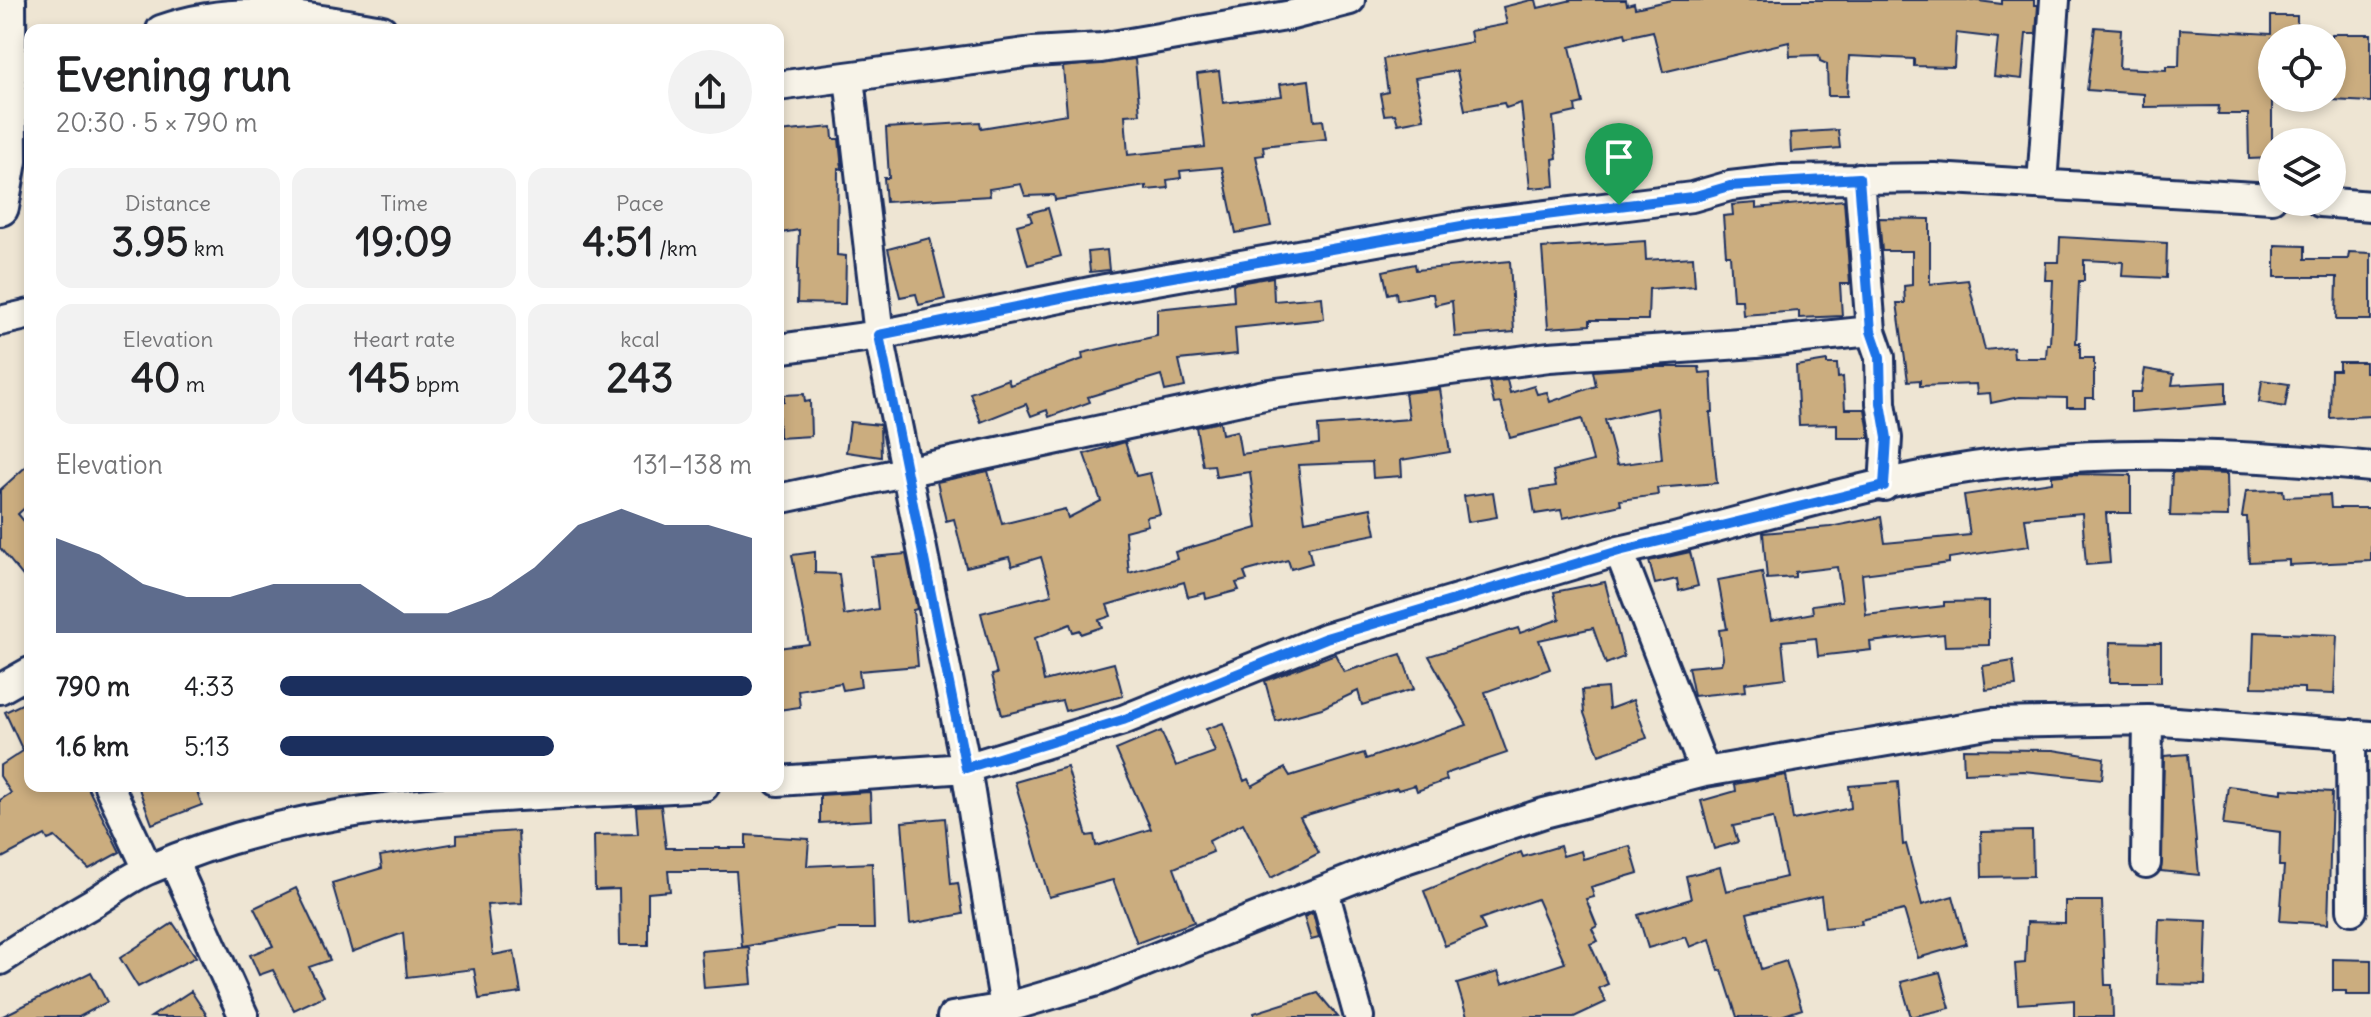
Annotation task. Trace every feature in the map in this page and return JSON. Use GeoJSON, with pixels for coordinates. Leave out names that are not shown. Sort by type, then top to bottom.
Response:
{"type":"FeatureCollection","features":[{"type":"Feature","properties":{"kind":"main road"},"geometry":{"type":"LineString","coordinates":[[1,202],[19,72],[7,0]]}},
{"type":"Feature","properties":{"kind":"street"},"geometry":{"type":"LineString","coordinates":[[784,85],[1033,52],[1101,48],[1292,15],[1350,0]]}},
{"type":"Feature","properties":{"kind":"street"},"geometry":{"type":"LineString","coordinates":[[2042,184],[2055,0]]}},
{"type":"Feature","properties":{"kind":"street"},"geometry":{"type":"LineString","coordinates":[[181,24],[212,15],[259,12],[350,24]]}},
{"type":"Feature","properties":{"kind":"street"},"geometry":{"type":"LineString","coordinates":[[849,78],[879,335],[966,768],[1005,1008]]}},
{"type":"Feature","properties":{"kind":"street"},"geometry":{"type":"LineString","coordinates":[[1859,178],[1871,331],[1880,357],[1881,403],[1887,438],[1884,486]]}},
{"type":"Feature","properties":{"kind":"street"},"geometry":{"type":"LineString","coordinates":[[784,348],[879,335],[1105,289],[1473,224],[1692,197],[1730,186],[1859,178],[2042,184],[2258,197]]}},
{"type":"Feature","properties":{"kind":"street"},"geometry":{"type":"LineString","coordinates":[[2346,204],[2371,206]]}},
{"type":"Feature","properties":{"kind":"street"},"geometry":{"type":"LineString","coordinates":[[0,321],[24,315]]}},
{"type":"Feature","properties":{"kind":"street"},"geometry":{"type":"LineString","coordinates":[[784,498],[906,469],[1269,394],[1549,357],[1756,343],[1871,331]]}},
{"type":"Feature","properties":{"kind":"street"},"geometry":{"type":"LineString","coordinates":[[784,781],[966,768],[1123,720],[1326,638],[1619,551],[1948,471],[2050,459],[2174,452],[2371,467]]}},
{"type":"Feature","properties":{"kind":"street"},"geometry":{"type":"LineString","coordinates":[[1619,551],[1705,772]]}},
{"type":"Feature","properties":{"kind":"street"},"geometry":{"type":"LineString","coordinates":[[0,689],[24,675]]}},
{"type":"Feature","properties":{"kind":"street"},"geometry":{"type":"LineString","coordinates":[[2146,863],[2148,720]]}},
{"type":"Feature","properties":{"kind":"street"},"geometry":{"type":"LineString","coordinates":[[952,1017],[1005,1008],[1097,981],[1390,864],[1544,813],[1705,772],[1993,723],[2148,720],[2361,735],[2352,910]]}},
{"type":"Feature","properties":{"kind":"street"},"geometry":{"type":"LineString","coordinates":[[113,792],[160,865],[244,1017]]}},
{"type":"Feature","properties":{"kind":"street"},"geometry":{"type":"LineString","coordinates":[[0,960],[160,865],[226,840],[352,810],[616,792]]}},
{"type":"Feature","properties":{"kind":"street"},"geometry":{"type":"LineString","coordinates":[[1324,891],[1359,1017]]}},
{"type":"Feature","properties":{"kind":"building"},"geometry":{"type":"Polygon","coordinates":[[[1536,0],[1538,8],[1572,0],[1626,0],[1627,5],[1634,3],[1635,8],[1672,0],[1971,0],[2002,4],[2002,0],[2034,0],[2034,5],[2038,5],[2036,34],[2026,34],[2022,79],[1994,76],[1998,38],[1956,33],[1954,67],[1914,66],[1914,59],[1849,56],[1847,96],[1828,96],[1827,64],[1820,61],[1819,55],[1790,56],[1789,42],[1663,72],[1653,31],[1626,37],[1625,33],[1570,47],[1583,103],[1575,105],[1576,112],[1553,117],[1557,158],[1553,159],[1555,186],[1530,188],[1521,103],[1506,108],[1504,103],[1465,110],[1457,71],[1415,78],[1424,119],[1398,124],[1395,114],[1384,115],[1380,94],[1388,92],[1383,59],[1472,42],[1470,31],[1507,24],[1503,7],[1536,0]]]}},
{"type":"Feature","properties":{"kind":"building"},"geometry":{"type":"Polygon","coordinates":[[[2271,16],[2297,16],[2297,24],[2271,24],[2271,16]]]}},
{"type":"Feature","properties":{"kind":"building"},"geometry":{"type":"Polygon","coordinates":[[[2095,27],[2121,29],[2119,68],[2166,70],[2166,66],[2179,66],[2180,29],[2258,33],[2258,112],[2272,112],[2272,128],[2258,128],[2258,159],[2249,159],[2248,114],[2218,114],[2219,106],[2144,107],[2144,94],[2087,90],[2095,27]]]}},
{"type":"Feature","properties":{"kind":"building"},"geometry":{"type":"Polygon","coordinates":[[[2346,34],[2371,34],[2371,102],[2346,101],[2346,34]]]}},
{"type":"Feature","properties":{"kind":"building"},"geometry":{"type":"Polygon","coordinates":[[[1135,59],[1140,114],[1125,115],[1128,155],[1205,147],[1197,74],[1219,71],[1223,103],[1282,96],[1280,84],[1309,80],[1314,121],[1323,120],[1326,139],[1263,146],[1264,155],[1256,156],[1271,226],[1236,233],[1222,167],[1180,171],[1181,178],[1167,180],[1168,188],[1146,190],[1146,186],[1055,200],[1054,195],[1025,196],[1021,184],[989,189],[990,196],[886,202],[884,178],[889,178],[886,128],[980,122],[981,128],[1067,114],[1063,67],[1135,59]]]}},
{"type":"Feature","properties":{"kind":"building"},"geometry":{"type":"Polygon","coordinates":[[[832,127],[833,139],[839,139],[842,169],[838,168],[837,255],[846,256],[845,304],[797,303],[799,230],[784,232],[784,131],[832,127]]]}},
{"type":"Feature","properties":{"kind":"building"},"geometry":{"type":"Polygon","coordinates":[[[1838,130],[1840,148],[1791,152],[1790,133],[1838,130]]]}},
{"type":"Feature","properties":{"kind":"building"},"geometry":{"type":"Polygon","coordinates":[[[1844,200],[1850,284],[1840,284],[1842,316],[1799,318],[1799,311],[1743,315],[1742,300],[1733,300],[1730,255],[1726,255],[1723,216],[1733,215],[1732,205],[1756,203],[1756,208],[1844,200]]]}},
{"type":"Feature","properties":{"kind":"building"},"geometry":{"type":"Polygon","coordinates":[[[1048,208],[1061,256],[1028,265],[1017,225],[1032,221],[1029,213],[1048,208]]]}},
{"type":"Feature","properties":{"kind":"building"},"geometry":{"type":"Polygon","coordinates":[[[1879,218],[1930,219],[1930,284],[1968,280],[1985,350],[2013,347],[2014,358],[2046,358],[2047,344],[2050,344],[2053,280],[2045,280],[2046,262],[2059,262],[2060,237],[2167,243],[2166,278],[2122,276],[2123,262],[2084,260],[2084,281],[2079,281],[2076,343],[2080,343],[2080,358],[2094,358],[2094,398],[2085,398],[2085,407],[2067,407],[2067,398],[2019,397],[1991,403],[1990,393],[1977,394],[1976,384],[1920,386],[1920,380],[1908,381],[1897,303],[1905,303],[1904,286],[1912,285],[1912,251],[1882,251],[1879,218]]]}},
{"type":"Feature","properties":{"kind":"building"},"geometry":{"type":"Polygon","coordinates":[[[930,238],[945,299],[919,305],[916,294],[900,297],[888,249],[930,238]]]}},
{"type":"Feature","properties":{"kind":"building"},"geometry":{"type":"Polygon","coordinates":[[[1645,241],[1646,260],[1693,257],[1695,286],[1649,289],[1648,320],[1590,320],[1590,325],[1548,328],[1542,248],[1645,241]]]}},
{"type":"Feature","properties":{"kind":"building"},"geometry":{"type":"Polygon","coordinates":[[[2275,245],[2305,246],[2305,259],[2348,259],[2349,252],[2371,253],[2371,320],[2336,320],[2337,277],[2275,277],[2275,245]]]}},
{"type":"Feature","properties":{"kind":"building"},"geometry":{"type":"Polygon","coordinates":[[[1107,250],[1109,270],[1090,272],[1088,252],[1107,250]]]}},
{"type":"Feature","properties":{"kind":"building"},"geometry":{"type":"Polygon","coordinates":[[[1510,261],[1514,332],[1455,337],[1452,301],[1435,305],[1433,294],[1397,300],[1396,292],[1388,294],[1383,271],[1415,264],[1416,270],[1510,261]]]}},
{"type":"Feature","properties":{"kind":"building"},"geometry":{"type":"Polygon","coordinates":[[[1273,277],[1274,301],[1322,297],[1324,319],[1235,328],[1237,354],[1179,360],[1185,387],[1165,391],[1161,375],[1088,397],[1090,402],[1049,417],[1047,410],[1031,416],[1026,404],[981,422],[970,393],[1008,379],[1010,385],[1083,359],[1082,353],[1157,336],[1157,309],[1234,301],[1233,284],[1273,277]]]}},
{"type":"Feature","properties":{"kind":"building"},"geometry":{"type":"Polygon","coordinates":[[[1827,361],[1827,364],[1837,364],[1838,378],[1843,377],[1845,409],[1865,409],[1870,438],[1837,438],[1837,424],[1799,425],[1796,366],[1827,361]]]}},
{"type":"Feature","properties":{"kind":"building"},"geometry":{"type":"Polygon","coordinates":[[[2339,362],[2365,362],[2365,372],[2371,372],[2371,416],[2330,418],[2331,370],[2339,370],[2339,362]]]}},
{"type":"Feature","properties":{"kind":"building"},"geometry":{"type":"Polygon","coordinates":[[[1699,367],[1700,373],[1711,372],[1713,412],[1710,412],[1717,483],[1657,488],[1658,495],[1620,500],[1621,505],[1563,518],[1561,510],[1535,514],[1531,490],[1556,486],[1553,471],[1593,461],[1582,419],[1510,438],[1501,403],[1494,404],[1489,382],[1507,380],[1510,393],[1534,386],[1537,394],[1547,392],[1550,402],[1596,386],[1593,371],[1699,367]],[[1657,408],[1605,420],[1617,465],[1662,459],[1657,408]]]}},
{"type":"Feature","properties":{"kind":"building"},"geometry":{"type":"Polygon","coordinates":[[[2145,369],[2174,374],[2172,385],[2226,382],[2226,404],[2131,412],[2131,392],[2141,392],[2145,369]]]}},
{"type":"Feature","properties":{"kind":"building"},"geometry":{"type":"Polygon","coordinates":[[[2262,380],[2289,384],[2285,407],[2259,402],[2262,380]]]}},
{"type":"Feature","properties":{"kind":"building"},"geometry":{"type":"Polygon","coordinates":[[[1440,389],[1450,452],[1401,460],[1402,476],[1373,478],[1372,462],[1298,465],[1305,521],[1371,508],[1376,534],[1308,547],[1312,563],[1291,569],[1288,560],[1244,572],[1247,580],[1236,583],[1239,590],[1206,599],[1205,593],[1188,597],[1184,582],[1107,605],[1111,616],[1099,620],[1102,627],[1081,634],[1080,630],[1073,632],[1070,624],[1035,638],[1044,681],[1114,663],[1123,696],[1065,711],[1062,701],[1002,715],[992,675],[997,674],[981,613],[1052,595],[1041,557],[1012,566],[1009,557],[966,567],[954,519],[946,521],[937,482],[988,471],[1002,524],[1065,509],[1068,518],[1101,501],[1084,454],[1125,442],[1136,476],[1150,473],[1160,514],[1146,517],[1148,525],[1125,531],[1129,573],[1177,559],[1175,552],[1257,528],[1250,472],[1216,477],[1214,465],[1203,466],[1196,427],[1220,422],[1222,434],[1237,431],[1241,454],[1319,444],[1318,426],[1409,419],[1405,393],[1440,389]]]}},
{"type":"Feature","properties":{"kind":"building"},"geometry":{"type":"Polygon","coordinates":[[[804,394],[805,402],[810,401],[811,436],[784,438],[784,395],[804,394]]]}},
{"type":"Feature","properties":{"kind":"building"},"geometry":{"type":"Polygon","coordinates":[[[850,422],[880,425],[881,457],[846,452],[850,422]]]}},
{"type":"Feature","properties":{"kind":"building"},"geometry":{"type":"Polygon","coordinates":[[[24,468],[24,508],[18,514],[24,521],[24,578],[0,548],[0,490],[24,468]]]}},
{"type":"Feature","properties":{"kind":"building"},"geometry":{"type":"Polygon","coordinates":[[[2172,472],[2227,474],[2228,517],[2170,516],[2172,472]]]}},
{"type":"Feature","properties":{"kind":"building"},"geometry":{"type":"Polygon","coordinates":[[[2131,475],[2131,513],[2106,513],[2110,563],[2086,565],[2082,513],[2025,518],[2029,546],[1949,558],[1949,563],[1862,574],[1866,615],[1944,606],[1944,602],[1989,601],[1989,645],[1945,646],[1944,634],[1870,642],[1871,650],[1818,656],[1816,638],[1782,641],[1786,678],[1745,683],[1746,691],[1694,696],[1688,667],[1721,664],[1723,658],[1719,630],[1727,629],[1718,580],[1762,572],[1771,621],[1813,613],[1812,605],[1842,601],[1837,567],[1795,572],[1795,577],[1767,579],[1763,533],[1830,527],[1881,517],[1885,543],[1970,535],[1964,495],[2052,482],[2052,476],[2131,475]]]}},
{"type":"Feature","properties":{"kind":"building"},"geometry":{"type":"Polygon","coordinates":[[[2283,490],[2284,497],[2330,495],[2331,508],[2371,508],[2371,561],[2289,565],[2289,560],[2249,562],[2247,517],[2242,517],[2246,491],[2283,490]]]}},
{"type":"Feature","properties":{"kind":"building"},"geometry":{"type":"Polygon","coordinates":[[[1493,492],[1497,517],[1468,522],[1464,496],[1493,492]]]}},
{"type":"Feature","properties":{"kind":"building"},"geometry":{"type":"Polygon","coordinates":[[[815,552],[815,573],[839,574],[844,615],[878,609],[872,557],[906,554],[917,609],[913,610],[918,666],[859,671],[861,687],[843,690],[841,683],[798,690],[800,707],[784,709],[784,647],[809,644],[792,555],[815,552]]]}},
{"type":"Feature","properties":{"kind":"building"},"geometry":{"type":"Polygon","coordinates":[[[1690,552],[1698,586],[1679,591],[1677,579],[1655,584],[1649,561],[1690,552]]]}},
{"type":"Feature","properties":{"kind":"building"},"geometry":{"type":"Polygon","coordinates":[[[1605,582],[1624,657],[1606,664],[1593,628],[1539,640],[1550,669],[1485,692],[1507,753],[1445,774],[1447,780],[1417,791],[1415,785],[1397,788],[1300,817],[1319,853],[1271,878],[1243,823],[1209,841],[1213,852],[1174,868],[1194,922],[1137,943],[1113,880],[1049,897],[1015,782],[1067,767],[1087,836],[1094,835],[1096,846],[1151,829],[1116,750],[1161,731],[1176,766],[1215,752],[1206,729],[1223,723],[1244,781],[1248,779],[1252,786],[1285,768],[1290,776],[1364,753],[1366,759],[1467,725],[1429,656],[1518,628],[1520,633],[1560,619],[1554,592],[1605,582]]]}},
{"type":"Feature","properties":{"kind":"building"},"geometry":{"type":"Polygon","coordinates":[[[2254,632],[2337,635],[2334,694],[2304,693],[2304,688],[2252,687],[2254,632]]]}},
{"type":"Feature","properties":{"kind":"building"},"geometry":{"type":"Polygon","coordinates":[[[2110,642],[2161,643],[2161,682],[2109,682],[2110,642]]]}},
{"type":"Feature","properties":{"kind":"building"},"geometry":{"type":"Polygon","coordinates":[[[1335,654],[1344,672],[1401,654],[1414,689],[1362,705],[1358,691],[1322,708],[1276,721],[1265,681],[1335,654]]]}},
{"type":"Feature","properties":{"kind":"building"},"geometry":{"type":"Polygon","coordinates":[[[2013,661],[2016,686],[1986,690],[1983,666],[2013,661]]]}},
{"type":"Feature","properties":{"kind":"building"},"geometry":{"type":"Polygon","coordinates":[[[1607,688],[1609,709],[1633,700],[1647,738],[1599,755],[1584,713],[1582,690],[1607,688]]]}},
{"type":"Feature","properties":{"kind":"building"},"geometry":{"type":"Polygon","coordinates":[[[24,703],[24,792],[90,792],[120,852],[89,869],[55,837],[48,840],[45,835],[0,859],[0,800],[11,793],[0,776],[0,766],[23,751],[5,712],[24,703]]]}},
{"type":"Feature","properties":{"kind":"building"},"geometry":{"type":"Polygon","coordinates":[[[1963,749],[2053,750],[2104,758],[2102,779],[2023,771],[1964,773],[1963,749]]]}},
{"type":"Feature","properties":{"kind":"building"},"geometry":{"type":"Polygon","coordinates":[[[2188,754],[2199,875],[2161,871],[2164,756],[2188,754]]]}},
{"type":"Feature","properties":{"kind":"building"},"geometry":{"type":"Polygon","coordinates":[[[1786,775],[1793,820],[1851,808],[1849,786],[1898,782],[1903,845],[1906,844],[1922,905],[1953,896],[1966,944],[1918,958],[1904,910],[1861,920],[1862,924],[1825,928],[1821,896],[1747,913],[1761,969],[1786,961],[1802,1009],[1778,1017],[1737,1017],[1710,939],[1690,947],[1686,937],[1648,948],[1638,915],[1691,899],[1686,876],[1720,867],[1726,891],[1786,877],[1773,818],[1733,826],[1738,842],[1714,849],[1701,801],[1736,791],[1735,784],[1786,775]]]}},
{"type":"Feature","properties":{"kind":"building"},"geometry":{"type":"Polygon","coordinates":[[[2228,786],[2282,793],[2282,789],[2332,792],[2328,924],[2280,921],[2284,866],[2279,866],[2280,832],[2223,825],[2228,786]]]}},
{"type":"Feature","properties":{"kind":"building"},"geometry":{"type":"Polygon","coordinates":[[[140,792],[197,792],[202,805],[152,824],[140,792]]]}},
{"type":"Feature","properties":{"kind":"building"},"geometry":{"type":"Polygon","coordinates":[[[870,792],[871,820],[820,823],[820,795],[870,792]]]}},
{"type":"Feature","properties":{"kind":"building"},"geometry":{"type":"Polygon","coordinates":[[[661,806],[666,848],[746,848],[746,835],[809,839],[807,866],[872,863],[874,929],[838,929],[742,947],[736,871],[668,871],[670,891],[648,893],[648,945],[620,945],[619,889],[595,890],[594,835],[638,834],[636,807],[661,806]]]}},
{"type":"Feature","properties":{"kind":"building"},"geometry":{"type":"Polygon","coordinates":[[[945,818],[951,884],[958,883],[963,914],[910,924],[902,822],[945,818]]]}},
{"type":"Feature","properties":{"kind":"building"},"geometry":{"type":"Polygon","coordinates":[[[518,831],[522,903],[487,905],[493,955],[514,951],[521,993],[479,999],[474,969],[407,977],[403,933],[352,952],[332,883],[382,868],[380,856],[457,843],[457,835],[518,831]]]}},
{"type":"Feature","properties":{"kind":"building"},"geometry":{"type":"Polygon","coordinates":[[[2032,831],[2033,876],[1982,877],[1981,832],[2032,831]]]}},
{"type":"Feature","properties":{"kind":"building"},"geometry":{"type":"Polygon","coordinates":[[[1560,846],[1563,856],[1581,851],[1583,859],[1630,846],[1638,873],[1591,887],[1594,897],[1586,899],[1597,926],[1592,929],[1598,941],[1590,944],[1608,984],[1599,988],[1606,1002],[1574,1017],[1467,1017],[1457,984],[1498,972],[1502,984],[1565,963],[1537,899],[1480,919],[1485,930],[1445,946],[1424,891],[1521,852],[1523,857],[1560,846]]]}},
{"type":"Feature","properties":{"kind":"building"},"geometry":{"type":"Polygon","coordinates":[[[296,888],[330,960],[309,967],[324,996],[294,1010],[273,970],[259,975],[250,955],[273,946],[254,908],[296,888]]]}},
{"type":"Feature","properties":{"kind":"building"},"geometry":{"type":"Polygon","coordinates":[[[2065,901],[2102,901],[2105,985],[2112,985],[2113,1017],[2074,1017],[2074,1000],[2018,1004],[2015,964],[2025,963],[2027,922],[2065,923],[2065,901]]]}},
{"type":"Feature","properties":{"kind":"building"},"geometry":{"type":"Polygon","coordinates":[[[1313,913],[1319,938],[1311,940],[1304,917],[1313,913]]]}},
{"type":"Feature","properties":{"kind":"building"},"geometry":{"type":"Polygon","coordinates":[[[2159,919],[2207,921],[2205,985],[2157,984],[2159,919]]]}},
{"type":"Feature","properties":{"kind":"building"},"geometry":{"type":"Polygon","coordinates":[[[173,923],[196,957],[138,987],[120,958],[173,923]]]}},
{"type":"Feature","properties":{"kind":"building"},"geometry":{"type":"Polygon","coordinates":[[[749,947],[752,984],[704,988],[701,951],[749,947]]]}},
{"type":"Feature","properties":{"kind":"building"},"geometry":{"type":"Polygon","coordinates":[[[2333,959],[2371,960],[2371,995],[2346,995],[2346,991],[2333,991],[2333,959]]]}},
{"type":"Feature","properties":{"kind":"building"},"geometry":{"type":"Polygon","coordinates":[[[91,972],[107,1002],[79,1017],[1,1017],[91,972]]]}},
{"type":"Feature","properties":{"kind":"building"},"geometry":{"type":"Polygon","coordinates":[[[1940,972],[1950,1008],[1911,1017],[1901,982],[1940,972]]]}},
{"type":"Feature","properties":{"kind":"building"},"geometry":{"type":"Polygon","coordinates":[[[191,991],[208,1017],[151,1017],[191,991]]]}},
{"type":"Feature","properties":{"kind":"building"},"geometry":{"type":"Polygon","coordinates":[[[1318,993],[1338,1017],[1254,1017],[1254,1013],[1318,993]]]}},
{"type":"Feature","properties":{"kind":"route"},"geometry":{"type":"LineString","coordinates":[[1859,178],[1871,331],[1880,357],[1881,403],[1887,438],[1884,486],[1619,551],[1326,638],[1123,720],[966,768],[879,335],[1105,289],[1395,237],[1619,205],[1692,197],[1730,186],[1782,180],[1859,178]]}}]}
